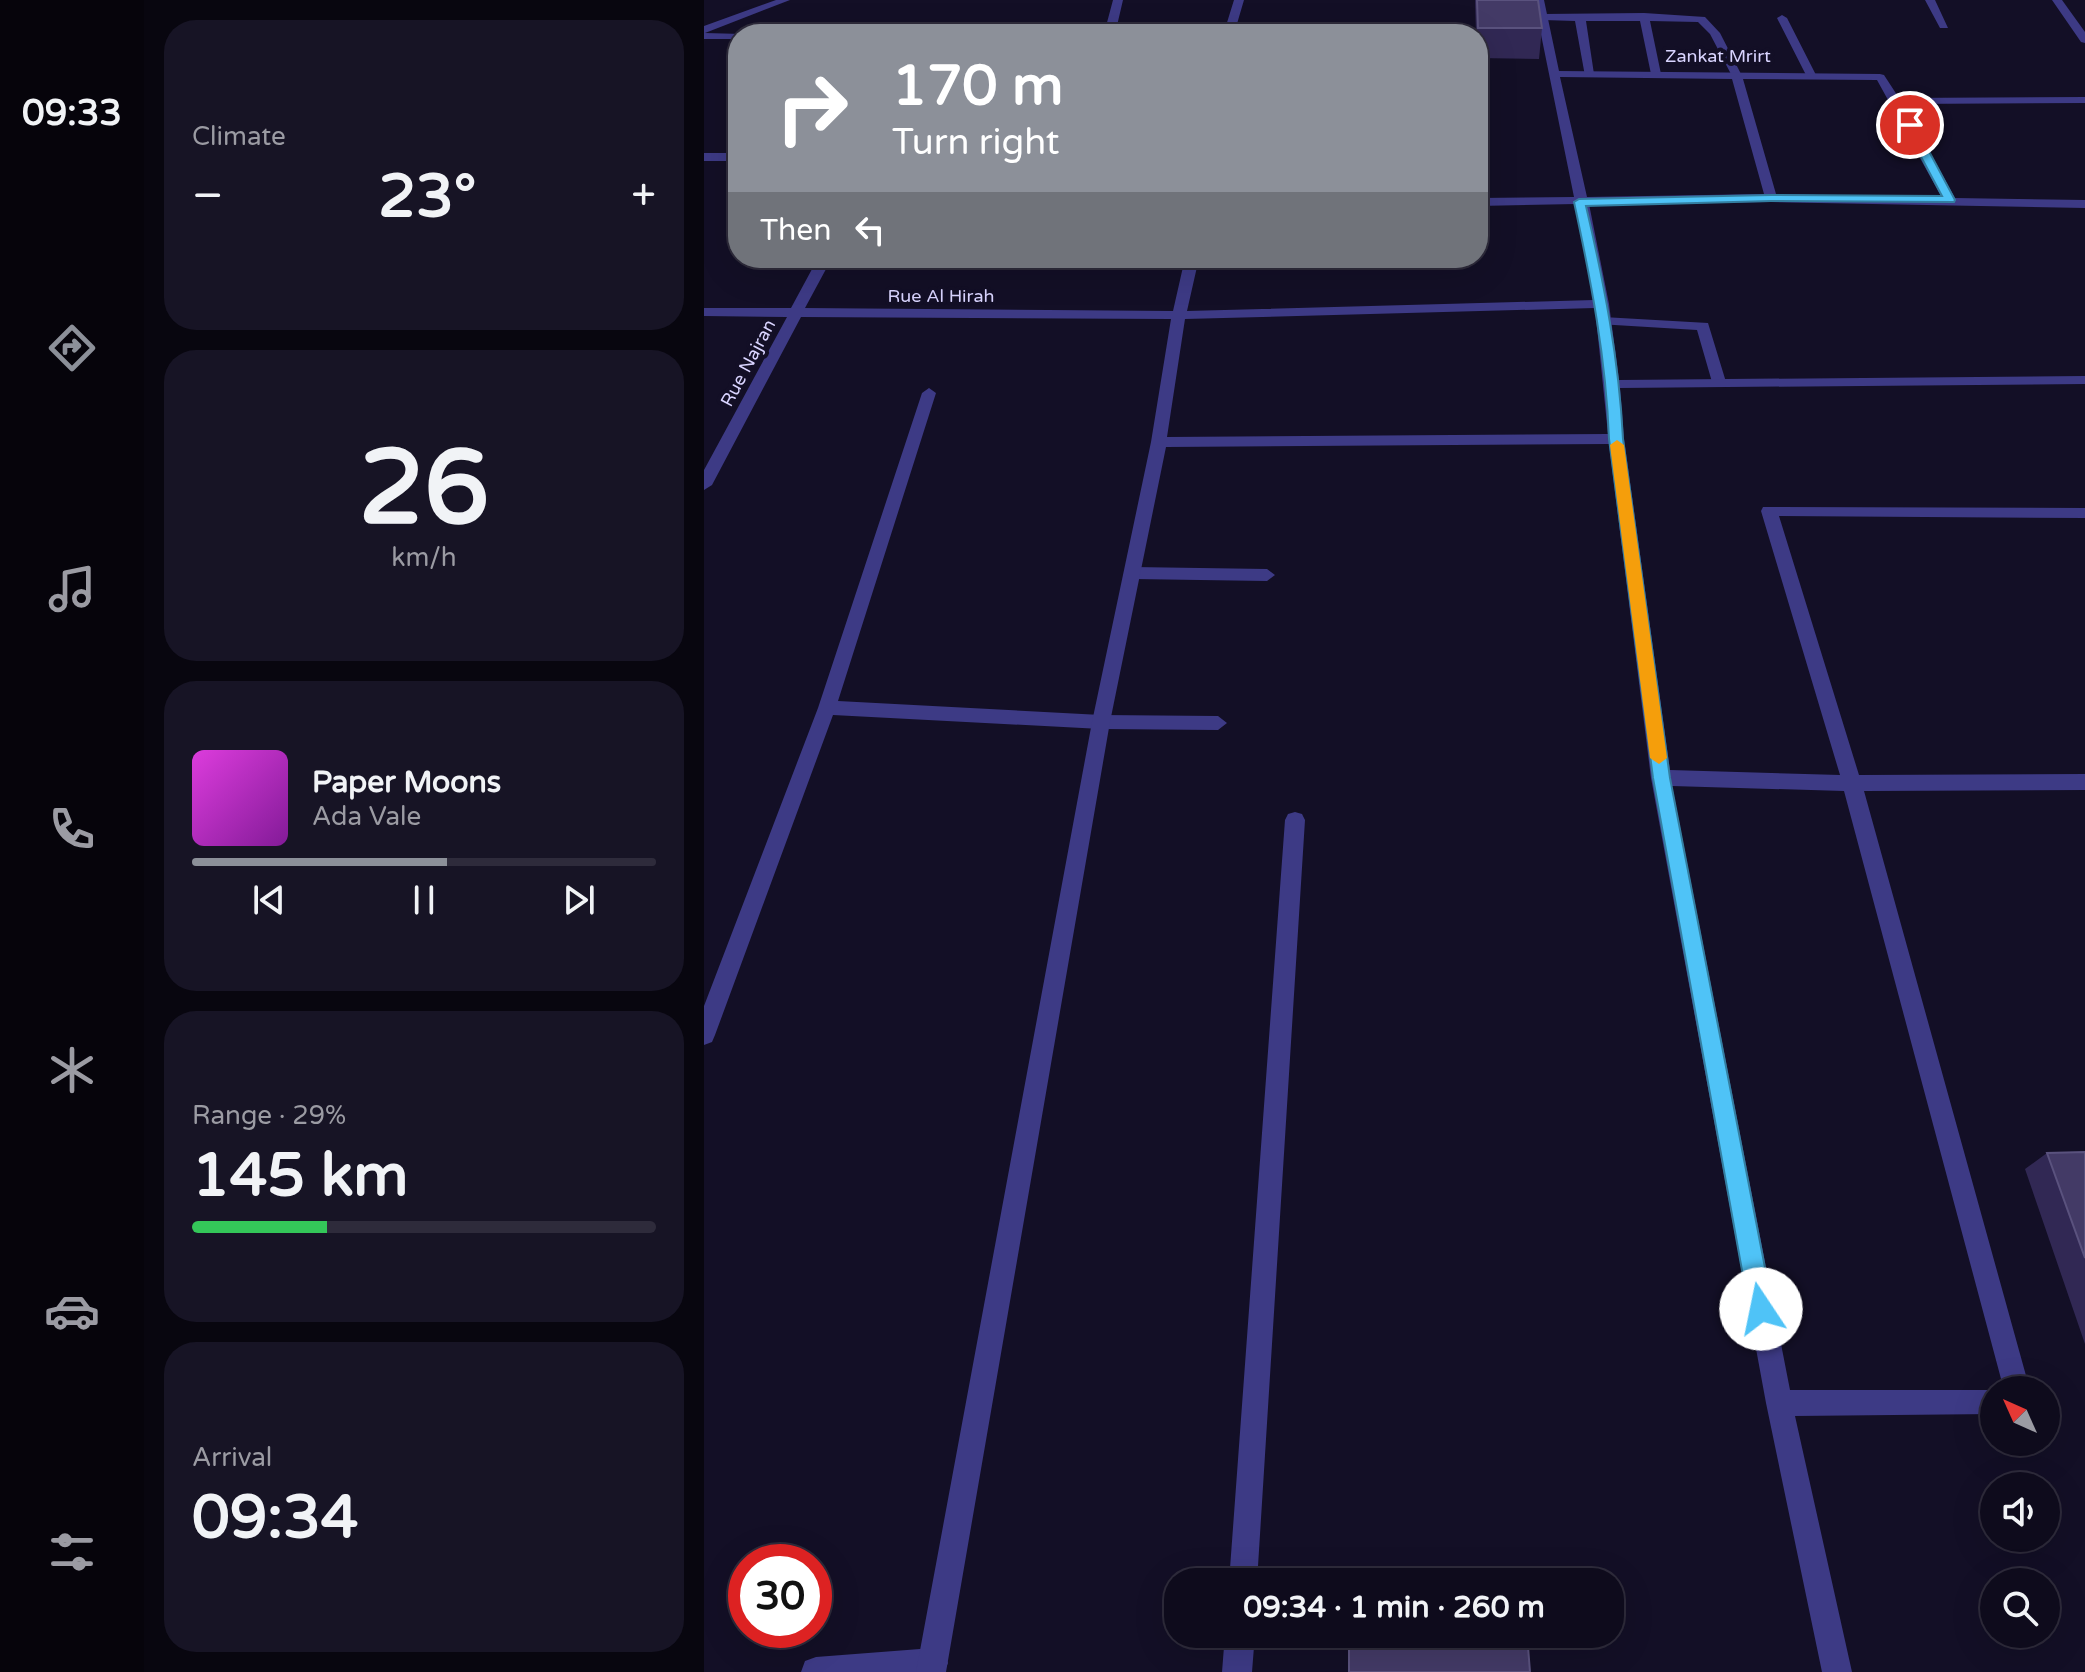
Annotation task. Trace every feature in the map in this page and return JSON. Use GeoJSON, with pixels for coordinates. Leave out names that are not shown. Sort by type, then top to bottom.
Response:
{"type":"FeatureCollection","features":[{"type":"Feature","properties":{"kind":"street"},"geometry":{"type":"LineString","coordinates":[[704,30],[785,0]]}},
{"type":"Feature","properties":{"kind":"street"},"geometry":{"type":"LineString","coordinates":[[1112,24],[1118,0]]}},
{"type":"Feature","properties":{"kind":"street"},"geometry":{"type":"LineString","coordinates":[[1232,24],[1239,0]]}},
{"type":"Feature","properties":{"kind":"street"},"geometry":{"type":"LineString","coordinates":[[1930,0],[1944,26]]}},
{"type":"Feature","properties":{"kind":"street"},"geometry":{"type":"LineString","coordinates":[[2057,0],[2085,40]]}},
{"type":"Feature","properties":{"kind":"street"},"geometry":{"type":"LineString","coordinates":[[1771,198],[1736,74],[1705,20],[1644,16],[1580,17],[1541,9],[1614,384],[1616,439],[1661,778],[1779,1403],[1837,1672]]}},
{"type":"Feature","properties":{"kind":"street"},"geometry":{"type":"LineString","coordinates":[[1644,16],[1656,74]]}},
{"type":"Feature","properties":{"kind":"street"},"geometry":{"type":"LineString","coordinates":[[1580,17],[1589,74]]}},
{"type":"Feature","properties":{"kind":"street"},"geometry":{"type":"LineString","coordinates":[[1782,18],[1811,75]]}},
{"type":"Feature","properties":{"kind":"street"},"geometry":{"type":"LineString","coordinates":[[704,36],[728,36]]}},
{"type":"Feature","properties":{"kind":"street","name":"Zankat Mrirt"},"geometry":{"type":"LineString","coordinates":[[1554,74],[1811,75],[1881,79],[1896,101]]}},
{"type":"Feature","properties":{"kind":"street"},"geometry":{"type":"LineString","coordinates":[[1950,200],[1896,101],[2085,100]]}},
{"type":"Feature","properties":{"kind":"street"},"geometry":{"type":"LineString","coordinates":[[704,157],[728,157]]}},
{"type":"Feature","properties":{"kind":"street"},"geometry":{"type":"LineString","coordinates":[[1488,202],[1771,198],[2085,204]]}},
{"type":"Feature","properties":{"kind":"street","name":"Rue Najran"},"geometry":{"type":"LineString","coordinates":[[704,485],[820,268]]}},
{"type":"Feature","properties":{"kind":"street"},"geometry":{"type":"LineString","coordinates":[[816,1672],[932,1668],[1101,722],[1159,442],[1190,268]]}},
{"type":"Feature","properties":{"kind":"street","name":"Rue Al Hirah"},"geometry":{"type":"LineString","coordinates":[[704,312],[1179,315],[1602,313],[1703,326],[1719,382]]}},
{"type":"Feature","properties":{"kind":"street"},"geometry":{"type":"LineString","coordinates":[[1614,384],[2085,380]]}},
{"type":"Feature","properties":{"kind":"street"},"geometry":{"type":"LineString","coordinates":[[704,1035],[827,708],[929,393]]}},
{"type":"Feature","properties":{"kind":"street"},"geometry":{"type":"LineString","coordinates":[[1159,442],[1616,439]]}},
{"type":"Feature","properties":{"kind":"street"},"geometry":{"type":"LineString","coordinates":[[2013,1376],[1852,783],[1769,511],[2085,513]]}},
{"type":"Feature","properties":{"kind":"street"},"geometry":{"type":"LineString","coordinates":[[1133,573],[1267,575]]}},
{"type":"Feature","properties":{"kind":"street"},"geometry":{"type":"LineString","coordinates":[[827,708],[1101,722],[1218,723]]}},
{"type":"Feature","properties":{"kind":"street"},"geometry":{"type":"LineString","coordinates":[[1661,778],[1852,783],[2085,783]]}},
{"type":"Feature","properties":{"kind":"street"},"geometry":{"type":"LineString","coordinates":[[1244,1568],[1295,820]]}},
{"type":"Feature","properties":{"kind":"street"},"geometry":{"type":"LineString","coordinates":[[1779,1403],[1980,1401]]}},
{"type":"Feature","properties":{"kind":"street"},"geometry":{"type":"LineString","coordinates":[[1237,1672],[1239,1648]]}},
{"type":"Feature","properties":{"kind":"building"},"geometry":{"type":"Polygon","coordinates":[[[1477,0],[1538,0],[1542,28],[1488,28],[1488,24],[1478,24],[1477,0]]]}},
{"type":"Feature","properties":{"kind":"building"},"geometry":{"type":"Polygon","coordinates":[[[2085,1152],[2085,1258],[2047,1153],[2085,1152]]]}},
{"type":"Feature","properties":{"kind":"building"},"geometry":{"type":"Polygon","coordinates":[[[1349,1648],[1528,1648],[1530,1672],[1349,1672],[1349,1648]]]}},
{"type":"Feature","properties":{"kind":"slow traffic"},"geometry":{"type":"LineString","coordinates":[[1617,445],[1659,758]]}},
{"type":"Feature","properties":{"kind":"route"},"geometry":{"type":"LineString","coordinates":[[1761,1309],[1661,778],[1616,439],[1614,384],[1602,304],[1579,202],[1771,198],[1950,200],[1910,125]]}}]}
